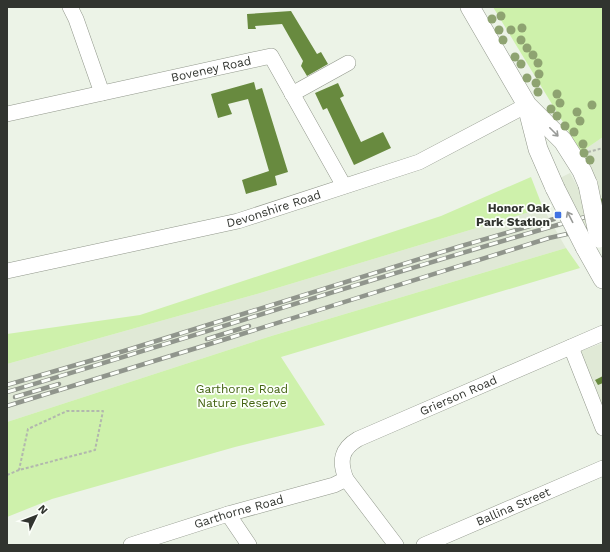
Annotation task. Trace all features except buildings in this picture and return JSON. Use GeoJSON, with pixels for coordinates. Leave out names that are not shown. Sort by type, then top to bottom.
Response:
{"type":"FeatureCollection","features":[{"type":"Feature","properties":{"kind":"main road"},"geometry":{"type":"LineString","coordinates":[[470,7],[527,105],[563,141],[582,171],[588,185],[596,244],[603,278]]}},
{"type":"Feature","properties":{"kind":"main road"},"geometry":{"type":"LineString","coordinates":[[527,105],[538,149],[555,188],[596,244]]}},
{"type":"Feature","properties":{"kind":"street"},"geometry":{"type":"LineString","coordinates":[[70,7],[76,18],[102,93]]}},
{"type":"Feature","properties":{"kind":"street","name":"Boveney Road"},"geometry":{"type":"LineString","coordinates":[[7,114],[271,56],[344,186]]}},
{"type":"Feature","properties":{"kind":"street"},"geometry":{"type":"LineString","coordinates":[[292,94],[348,63]]}},
{"type":"Feature","properties":{"kind":"street","name":"Devonshire Road"},"geometry":{"type":"LineString","coordinates":[[7,271],[238,221],[419,162],[527,105]]}},
{"type":"Feature","properties":{"kind":"street","name":"Grierson Road"},"geometry":{"type":"LineString","coordinates":[[346,479],[343,470],[343,455],[346,449],[358,439],[603,333]]}},
{"type":"Feature","properties":{"kind":"street"},"geometry":{"type":"LineString","coordinates":[[571,347],[603,428]]}},
{"type":"Feature","properties":{"kind":"street","name":"Ballina Street"},"geometry":{"type":"LineString","coordinates":[[424,545],[603,468]]}},
{"type":"Feature","properties":{"kind":"street"},"geometry":{"type":"LineString","coordinates":[[346,479],[396,545]]}},
{"type":"Feature","properties":{"kind":"street","name":"Garthorne Road"},"geometry":{"type":"LineString","coordinates":[[131,545],[228,514],[327,487],[346,479]]}},
{"type":"Feature","properties":{"kind":"street"},"geometry":{"type":"LineString","coordinates":[[228,514],[248,545]]}},
{"type":"Feature","properties":{"kind":"path"},"geometry":{"type":"LineString","coordinates":[[7,475],[18,470],[95,450],[103,411],[67,411],[28,429],[18,470]]}},
{"type":"Feature","properties":{"kind":"shaded area"},"geometry":{"type":"Polygon","coordinates":[[[603,137],[603,225],[597,200],[581,152],[603,137]]]}},
{"type":"Feature","properties":{"kind":"shaded area"},"geometry":{"type":"Polygon","coordinates":[[[570,173],[585,201],[593,241],[558,179],[570,173]]]}},
{"type":"Feature","properties":{"kind":"shaded area"},"geometry":{"type":"Polygon","coordinates":[[[543,208],[566,248],[268,337],[7,422],[7,364],[257,294],[543,208]]]}},
{"type":"Feature","properties":{"kind":"shaded area"},"geometry":{"type":"Polygon","coordinates":[[[603,343],[603,410],[578,352],[603,343]]]}},
{"type":"Feature","properties":{"kind":"green space"},"geometry":{"type":"Polygon","coordinates":[[[493,7],[603,7],[603,137],[581,152],[493,7]]]}},
{"type":"Feature","properties":{"kind":"green space"},"geometry":{"type":"Polygon","coordinates":[[[531,177],[543,208],[257,294],[7,364],[7,334],[140,315],[441,216],[531,177]]]}},
{"type":"Feature","properties":{"kind":"green space","name":"Garthorne Road Nature Reserve"},"geometry":{"type":"Polygon","coordinates":[[[566,248],[580,268],[281,357],[325,425],[235,447],[52,499],[7,517],[7,422],[268,337],[566,248]]]}},
{"type":"Feature","properties":{"kind":"railway"},"geometry":{"type":"LineString","coordinates":[[7,392],[453,255],[603,212]]}},
{"type":"Feature","properties":{"kind":"railway"},"geometry":{"type":"LineString","coordinates":[[7,385],[124,351],[458,247],[554,219]]}},
{"type":"Feature","properties":{"kind":"railway"},"geometry":{"type":"LineString","coordinates":[[7,406],[549,238],[603,226]]}},
{"type":"Feature","properties":{"kind":"railway"},"geometry":{"type":"LineString","coordinates":[[207,339],[249,326]]}},
{"type":"Feature","properties":{"kind":"railway"},"geometry":{"type":"LineString","coordinates":[[15,397],[59,384]]}},
{"type":"Feature","properties":{"kind":"place","name":"Honor Oak Park Station"},"geometry":{"type":"Point","coordinates":[558,215]}}]}
